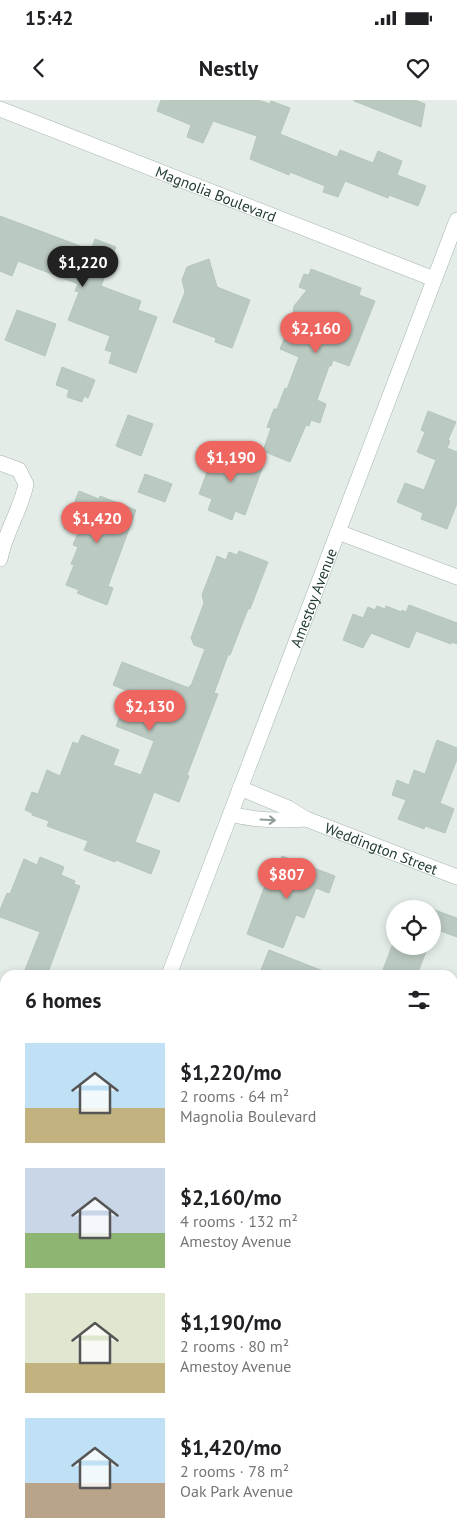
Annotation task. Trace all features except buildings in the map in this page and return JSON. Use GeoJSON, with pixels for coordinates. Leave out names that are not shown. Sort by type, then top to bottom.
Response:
{"type":"FeatureCollection","features":[{"type":"Feature","properties":{"kind":"street","name":"Magnolia Boulevard"},"geometry":{"type":"LineString","coordinates":[[0,108],[434,279]]}},
{"type":"Feature","properties":{"kind":"street","name":"Amestoy Avenue"},"geometry":{"type":"LineString","coordinates":[[171,970],[457,220]]}},
{"type":"Feature","properties":{"kind":"street"},"geometry":{"type":"LineString","coordinates":[[0,463],[19,470],[26,484],[24,497],[0,558]]}},
{"type":"Feature","properties":{"kind":"street"},"geometry":{"type":"LineString","coordinates":[[338,532],[457,577]]}},
{"type":"Feature","properties":{"kind":"street","name":"Weddington Street"},"geometry":{"type":"LineString","coordinates":[[240,788],[288,808],[306,819],[457,877]]}},
{"type":"Feature","properties":{"kind":"street","name":"Weddington Street"},"geometry":{"type":"LineString","coordinates":[[231,814],[250,819],[284,821],[306,819]]}}]}
